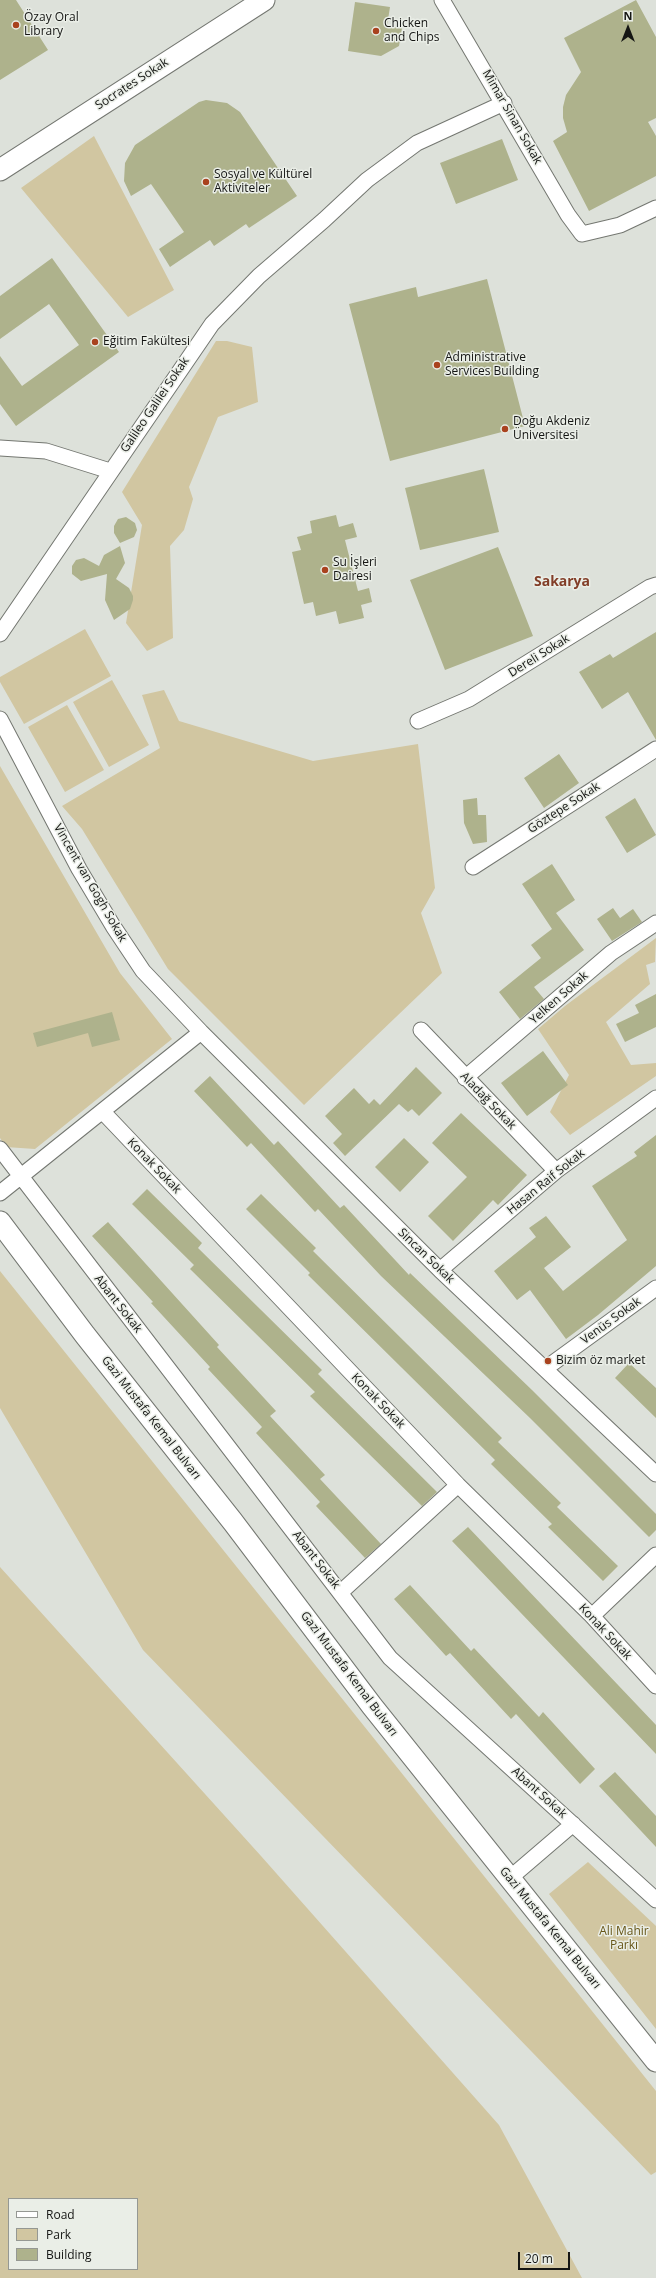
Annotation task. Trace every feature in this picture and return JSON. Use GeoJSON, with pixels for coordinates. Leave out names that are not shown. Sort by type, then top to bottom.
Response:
{"type":"FeatureCollection","features":[{"type":"Feature","properties":{"kind":"main road","name":"Socrates Sokak"},"geometry":{"type":"LineString","coordinates":[[0,170],[264,0]]}},
{"type":"Feature","properties":{"kind":"main road","name":"Gazi Mustafa Kemal Bulvarı"},"geometry":{"type":"LineString","coordinates":[[0,1222],[46,1284],[233,1522],[372,1706],[656,2062]]}},
{"type":"Feature","properties":{"kind":"street","name":"Mimar Sinan Sokak"},"geometry":{"type":"LineString","coordinates":[[442,0],[504,103],[568,215],[582,234],[620,225],[656,208]]}},
{"type":"Feature","properties":{"kind":"street","name":"Galileo Galilei Sokak"},"geometry":{"type":"LineString","coordinates":[[0,634],[203,335],[259,276],[324,220],[366,180],[417,143],[504,103]]}},
{"type":"Feature","properties":{"kind":"street"},"geometry":{"type":"LineString","coordinates":[[0,448],[46,451],[110,471]]}},
{"type":"Feature","properties":{"kind":"street","name":"Dereli Sokak"},"geometry":{"type":"LineString","coordinates":[[418,720],[469,699],[650,586],[656,585]]}},
{"type":"Feature","properties":{"kind":"street","name":"Vincent van Gogh Sokak"},"geometry":{"type":"LineString","coordinates":[[0,719],[79,869],[113,926],[143,971],[201,1032]]}},
{"type":"Feature","properties":{"kind":"street","name":"Göztepe Sokak"},"geometry":{"type":"LineString","coordinates":[[472,867],[656,749]]}},
{"type":"Feature","properties":{"kind":"street","name":"Yelken Sokak"},"geometry":{"type":"LineString","coordinates":[[465,1078],[611,953],[656,923]]}},
{"type":"Feature","properties":{"kind":"street","name":"Aladağ Sokak"},"geometry":{"type":"LineString","coordinates":[[421,1030],[465,1078],[556,1171]]}},
{"type":"Feature","properties":{"kind":"street"},"geometry":{"type":"LineString","coordinates":[[0,1193],[21,1178],[201,1032]]}},
{"type":"Feature","properties":{"kind":"street","name":"Sincan Sokak"},"geometry":{"type":"LineString","coordinates":[[201,1032],[440,1270],[546,1368],[656,1474]]}},
{"type":"Feature","properties":{"kind":"street","name":"Hasan Raif Sokak"},"geometry":{"type":"LineString","coordinates":[[440,1270],[556,1171],[656,1098]]}},
{"type":"Feature","properties":{"kind":"street","name":"Konak Sokak"},"geometry":{"type":"LineString","coordinates":[[103,1112],[458,1485],[592,1616],[656,1686]]}},
{"type":"Feature","properties":{"kind":"street","name":"Abant Sokak"},"geometry":{"type":"LineString","coordinates":[[0,1149],[341,1592],[390,1658],[656,1900]]}},
{"type":"Feature","properties":{"kind":"street","name":"Venüs Sokak"},"geometry":{"type":"LineString","coordinates":[[546,1368],[656,1288]]}},
{"type":"Feature","properties":{"kind":"street"},"geometry":{"type":"LineString","coordinates":[[341,1592],[458,1485]]}},
{"type":"Feature","properties":{"kind":"street"},"geometry":{"type":"LineString","coordinates":[[592,1616],[656,1555]]}},
{"type":"Feature","properties":{"kind":"street"},"geometry":{"type":"LineString","coordinates":[[510,1878],[573,1824]]}},
{"type":"Feature","properties":{"kind":"green space"},"geometry":{"type":"Polygon","coordinates":[[[94,136],[174,290],[128,317],[21,188],[94,136]]]}},
{"type":"Feature","properties":{"kind":"green space"},"geometry":{"type":"Polygon","coordinates":[[[216,341],[227,341],[252,347],[258,402],[218,417],[189,487],[193,499],[184,530],[170,546],[173,638],[147,651],[126,623],[142,525],[122,492],[216,341]]]}},
{"type":"Feature","properties":{"kind":"green space"},"geometry":{"type":"Polygon","coordinates":[[[85,629],[111,676],[24,724],[0,682],[0,677],[85,629]]]}},
{"type":"Feature","properties":{"kind":"green space"},"geometry":{"type":"Polygon","coordinates":[[[112,680],[149,745],[109,767],[73,702],[112,680]]]}},
{"type":"Feature","properties":{"kind":"green space"},"geometry":{"type":"Polygon","coordinates":[[[164,690],[179,721],[313,761],[418,744],[435,888],[421,913],[442,973],[304,1105],[168,969],[82,829],[62,806],[160,748],[142,695],[164,690]]]}},
{"type":"Feature","properties":{"kind":"green space"},"geometry":{"type":"Polygon","coordinates":[[[67,705],[104,770],[65,792],[28,727],[67,705]]]}},
{"type":"Feature","properties":{"kind":"green space"},"geometry":{"type":"Polygon","coordinates":[[[0,766],[120,973],[172,1039],[35,1149],[6,1147],[0,1138],[0,766]]]}},
{"type":"Feature","properties":{"kind":"green space"},"geometry":{"type":"Polygon","coordinates":[[[656,938],[655,962],[646,965],[650,984],[606,1022],[631,1065],[656,1063],[656,1076],[570,1135],[550,1112],[569,1075],[538,1029],[565,1006],[656,938]]]}},
{"type":"Feature","properties":{"kind":"green space"},"geometry":{"type":"Polygon","coordinates":[[[0,1271],[656,2091],[656,2172],[651,2175],[143,1650],[0,1408],[0,1271]]]}},
{"type":"Feature","properties":{"kind":"green space"},"geometry":{"type":"Polygon","coordinates":[[[0,1567],[261,1856],[499,2125],[582,2278],[0,2278],[0,1567]]]}},
{"type":"Feature","properties":{"kind":"green space","name":"Ali Mahir Parkı"},"geometry":{"type":"Polygon","coordinates":[[[588,1862],[656,1926],[656,2029],[549,1894],[588,1862]]]}},
{"type":"Feature","properties":{"kind":"building","name":"Özay Oral Library"},"geometry":{"type":"Polygon","coordinates":[[[0,0],[16,0],[48,50],[0,80],[0,0]]]}},
{"type":"Feature","properties":{"kind":"building"},"geometry":{"type":"Polygon","coordinates":[[[636,0],[656,37],[656,118],[648,122],[656,136],[656,176],[589,211],[553,141],[567,132],[563,118],[563,107],[566,95],[581,72],[564,38],[636,0]]]}},
{"type":"Feature","properties":{"kind":"building","name":"Chicken and Chips"},"geometry":{"type":"Polygon","coordinates":[[[355,2],[390,7],[387,26],[402,28],[399,46],[381,56],[348,51],[355,2]]]}},
{"type":"Feature","properties":{"kind":"building","name":"Sosyal ve Kültürel Aktiviteler"},"geometry":{"type":"Polygon","coordinates":[[[206,100],[227,103],[240,112],[297,196],[249,228],[246,224],[214,246],[210,240],[170,267],[159,249],[184,232],[151,184],[131,196],[124,181],[125,163],[135,145],[199,102],[206,100]]]}},
{"type":"Feature","properties":{"kind":"building"},"geometry":{"type":"Polygon","coordinates":[[[502,139],[518,180],[456,204],[440,163],[502,139]]]}},
{"type":"Feature","properties":{"kind":"building","name":"Eğitim Fakültesi"},"geometry":{"type":"Polygon","coordinates":[[[52,258],[119,352],[16,426],[0,404],[0,356],[22,386],[79,345],[49,304],[0,339],[0,296],[52,258]]]}},
{"type":"Feature","properties":{"kind":"building","name":"Administrative Services Building"},"geometry":{"type":"Polygon","coordinates":[[[487,279],[525,426],[390,461],[349,304],[416,287],[418,297],[487,279]]]}},
{"type":"Feature","properties":{"kind":"building"},"geometry":{"type":"Polygon","coordinates":[[[484,469],[499,532],[420,550],[405,488],[484,469]]]}},
{"type":"Feature","properties":{"kind":"building","name":"Su İşleri Dairesi"},"geometry":{"type":"Polygon","coordinates":[[[336,515],[339,527],[353,523],[357,537],[345,540],[358,591],[369,588],[372,602],[361,605],[364,618],[339,624],[336,611],[316,616],[313,602],[304,604],[292,552],[301,550],[297,537],[312,533],[310,521],[336,515]]]}},
{"type":"Feature","properties":{"kind":"building"},"geometry":{"type":"Polygon","coordinates":[[[126,517],[135,523],[137,530],[134,537],[120,543],[114,533],[114,526],[118,519],[126,517]]]}},
{"type":"Feature","properties":{"kind":"building"},"geometry":{"type":"Polygon","coordinates":[[[120,546],[125,563],[116,579],[129,588],[133,596],[133,600],[130,609],[114,620],[105,600],[107,574],[81,581],[72,574],[72,566],[76,560],[84,558],[99,566],[104,555],[120,546]]]}},
{"type":"Feature","properties":{"kind":"building"},"geometry":{"type":"Polygon","coordinates":[[[498,547],[533,636],[445,670],[410,580],[498,547]]]}},
{"type":"Feature","properties":{"kind":"building"},"geometry":{"type":"Polygon","coordinates":[[[656,632],[656,740],[628,692],[602,709],[579,672],[610,654],[613,658],[656,632]]]}},
{"type":"Feature","properties":{"kind":"building"},"geometry":{"type":"Polygon","coordinates":[[[559,754],[579,783],[544,808],[524,778],[559,754]]]}},
{"type":"Feature","properties":{"kind":"building"},"geometry":{"type":"Polygon","coordinates":[[[477,798],[478,815],[486,815],[487,842],[473,844],[464,823],[463,800],[477,798]]]}},
{"type":"Feature","properties":{"kind":"building"},"geometry":{"type":"Polygon","coordinates":[[[635,798],[656,835],[627,853],[605,817],[635,798]]]}},
{"type":"Feature","properties":{"kind":"building"},"geometry":{"type":"Polygon","coordinates":[[[552,864],[575,900],[556,913],[584,950],[534,987],[544,999],[520,1019],[499,992],[541,958],[531,945],[552,929],[522,884],[552,864]]]}},
{"type":"Feature","properties":{"kind":"building"},"geometry":{"type":"Polygon","coordinates":[[[613,908],[620,918],[633,909],[642,922],[612,941],[597,919],[613,908]]]}},
{"type":"Feature","properties":{"kind":"building"},"geometry":{"type":"Polygon","coordinates":[[[656,994],[656,1027],[625,1042],[616,1024],[639,1013],[635,1005],[656,994]]]}},
{"type":"Feature","properties":{"kind":"building"},"geometry":{"type":"Polygon","coordinates":[[[112,1012],[120,1040],[92,1047],[88,1033],[37,1047],[33,1033],[112,1012]]]}},
{"type":"Feature","properties":{"kind":"building"},"geometry":{"type":"Polygon","coordinates":[[[543,1051],[568,1085],[527,1116],[501,1083],[543,1051]]]}},
{"type":"Feature","properties":{"kind":"building"},"geometry":{"type":"Polygon","coordinates":[[[416,1067],[442,1093],[419,1116],[412,1109],[408,1112],[399,1104],[345,1156],[333,1143],[342,1134],[325,1116],[354,1088],[369,1104],[374,1099],[380,1105],[416,1067]]]}},
{"type":"Feature","properties":{"kind":"building"},"geometry":{"type":"Polygon","coordinates":[[[210,1076],[274,1145],[278,1141],[340,1208],[344,1205],[409,1275],[410,1273],[532,1390],[656,1514],[656,1530],[649,1537],[530,1418],[381,1276],[318,1209],[315,1212],[251,1143],[247,1147],[194,1091],[210,1076]]]}},
{"type":"Feature","properties":{"kind":"building"},"geometry":{"type":"Polygon","coordinates":[[[461,1113],[527,1175],[498,1205],[493,1200],[453,1241],[428,1216],[467,1177],[432,1143],[461,1113]]]}},
{"type":"Feature","properties":{"kind":"building"},"geometry":{"type":"Polygon","coordinates":[[[656,1135],[656,1266],[598,1315],[566,1339],[530,1290],[517,1300],[494,1271],[536,1237],[529,1228],[546,1216],[571,1247],[544,1268],[563,1291],[627,1240],[592,1186],[637,1156],[634,1152],[656,1135]]]}},
{"type":"Feature","properties":{"kind":"building"},"geometry":{"type":"Polygon","coordinates":[[[404,1138],[429,1162],[400,1192],[375,1167],[404,1138]]]}},
{"type":"Feature","properties":{"kind":"building"},"geometry":{"type":"Polygon","coordinates":[[[147,1189],[202,1243],[198,1248],[322,1370],[318,1374],[437,1492],[422,1506],[310,1396],[315,1392],[190,1269],[194,1265],[132,1204],[147,1189]]]}},
{"type":"Feature","properties":{"kind":"building"},"geometry":{"type":"Polygon","coordinates":[[[261,1194],[316,1248],[313,1251],[502,1438],[498,1442],[561,1503],[557,1507],[618,1566],[603,1581],[548,1527],[552,1524],[491,1464],[495,1460],[308,1275],[310,1273],[246,1209],[261,1194]]]}},
{"type":"Feature","properties":{"kind":"building"},"geometry":{"type":"Polygon","coordinates":[[[108,1222],[219,1345],[217,1347],[276,1411],[270,1416],[325,1475],[320,1479],[381,1544],[365,1558],[316,1506],[320,1502],[256,1433],[262,1427],[208,1369],[210,1367],[92,1236],[108,1222]]]}},
{"type":"Feature","properties":{"kind":"building"},"geometry":{"type":"Polygon","coordinates":[[[629,1363],[656,1388],[656,1418],[615,1378],[629,1363]]]}},
{"type":"Feature","properties":{"kind":"building"},"geometry":{"type":"Polygon","coordinates":[[[468,1527],[656,1725],[656,1754],[452,1541],[468,1527]]]}},
{"type":"Feature","properties":{"kind":"building"},"geometry":{"type":"Polygon","coordinates":[[[410,1585],[471,1651],[474,1648],[539,1717],[543,1712],[595,1769],[580,1784],[516,1714],[511,1719],[450,1653],[446,1656],[394,1599],[410,1585]]]}},
{"type":"Feature","properties":{"kind":"building"},"geometry":{"type":"Polygon","coordinates":[[[615,1772],[656,1816],[656,1847],[599,1786],[615,1772]]]}},
{"type":"Feature","properties":{"kind":"place","name":"Özay Oral Library"},"geometry":{"type":"Point","coordinates":[16,25]}},
{"type":"Feature","properties":{"kind":"place","name":"Chicken and Chips"},"geometry":{"type":"Point","coordinates":[376,31]}},
{"type":"Feature","properties":{"kind":"place","name":"Sosyal ve Kültürel Aktiviteler"},"geometry":{"type":"Point","coordinates":[206,182]}},
{"type":"Feature","properties":{"kind":"place","name":"Eğitim Fakültesi"},"geometry":{"type":"Point","coordinates":[95,342]}},
{"type":"Feature","properties":{"kind":"place","name":"Administrative Services Building"},"geometry":{"type":"Point","coordinates":[437,365]}},
{"type":"Feature","properties":{"kind":"place","name":"Doğu Akdeniz Üniversitesi"},"geometry":{"type":"Point","coordinates":[505,429]}},
{"type":"Feature","properties":{"kind":"place","name":"Su İşleri Dairesi"},"geometry":{"type":"Point","coordinates":[325,570]}},
{"type":"Feature","properties":{"kind":"place","name":"Bizim öz market"},"geometry":{"type":"Point","coordinates":[548,1361]}},
{"type":"Feature","properties":{"kind":"district","name":"Sakarya"},"geometry":{"type":"Point","coordinates":[562,582]}}]}
